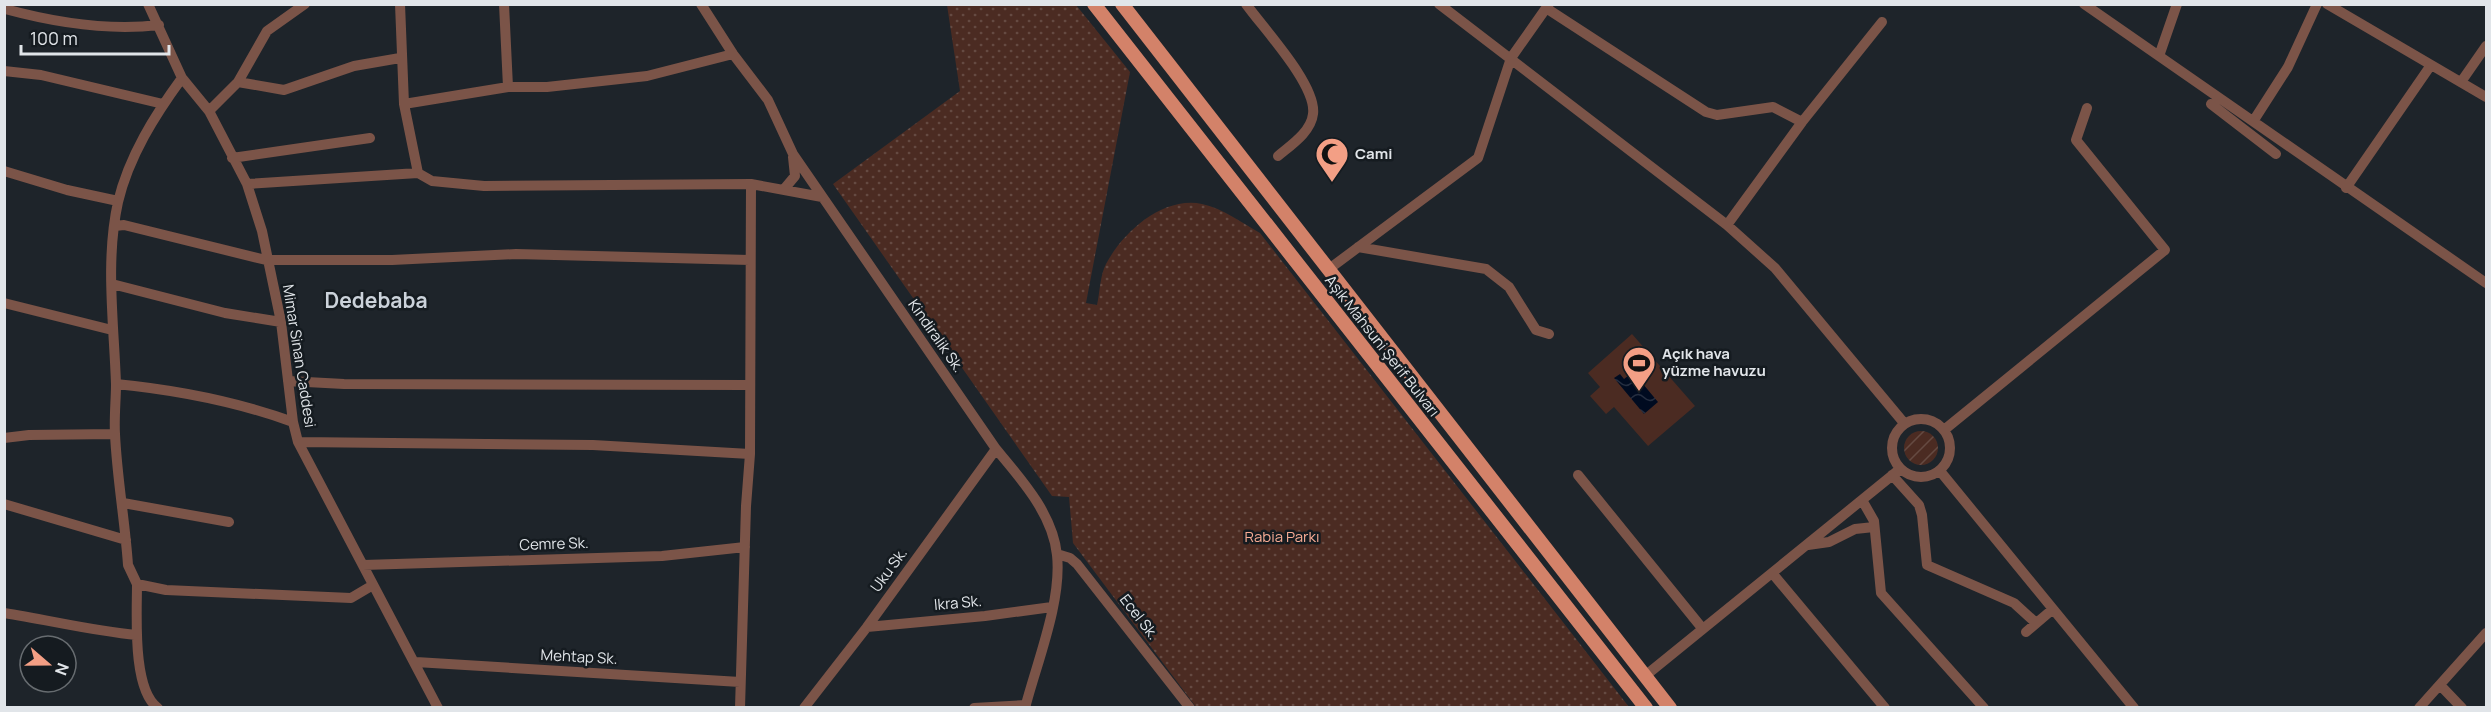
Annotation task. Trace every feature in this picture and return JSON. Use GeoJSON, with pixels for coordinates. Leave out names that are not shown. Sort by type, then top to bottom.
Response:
{"type":"FeatureCollection","features":[{"type":"Feature","properties":{"kind":"main road","name":"Aşık Mahsuni Şerif Bulvarı"},"geometry":{"type":"LineString","coordinates":[[1094,4],[1646,708]]}},
{"type":"Feature","properties":{"kind":"main road","name":"Aşık Mahsuni Şerif Bulvarı"},"geometry":{"type":"LineString","coordinates":[[1122,4],[1670,708]]}},
{"type":"Feature","properties":{"kind":"street","name":"Mimar Sinan Caddesi"},"geometry":{"type":"LineString","coordinates":[[148,4],[182,78],[209,111],[247,184],[262,231],[266,260],[281,322],[292,422],[298,442],[416,662],[438,708]]}},
{"type":"Feature","properties":{"kind":"street"},"geometry":{"type":"LineString","coordinates":[[209,111],[238,82],[267,31],[305,4]]}},
{"type":"Feature","properties":{"kind":"street"},"geometry":{"type":"LineString","coordinates":[[400,4],[400,58],[404,104],[418,173]]}},
{"type":"Feature","properties":{"kind":"street"},"geometry":{"type":"LineString","coordinates":[[504,4],[508,87]]}},
{"type":"Feature","properties":{"kind":"street","name":"Kindiralik Sk."},"geometry":{"type":"LineString","coordinates":[[701,4],[733,54],[768,100],[793,154],[996,448],[1028,487],[1048,524],[1057,554],[1057,576],[1052,606],[1025,706]]}},
{"type":"Feature","properties":{"kind":"street"},"geometry":{"type":"LineString","coordinates":[[1246,4],[1304,83],[1312,100],[1313,115],[1304,134],[1278,156]]}},
{"type":"Feature","properties":{"kind":"street"},"geometry":{"type":"LineString","coordinates":[[1439,4],[1727,225],[1775,268],[1904,423]]}},
{"type":"Feature","properties":{"kind":"street"},"geometry":{"type":"LineString","coordinates":[[2084,4],[2254,120],[2346,188],[2487,283]]}},
{"type":"Feature","properties":{"kind":"street"},"geometry":{"type":"LineString","coordinates":[[2158,56],[2177,4]]}},
{"type":"Feature","properties":{"kind":"street"},"geometry":{"type":"LineString","coordinates":[[2254,120],[2288,67],[2317,4]]}},
{"type":"Feature","properties":{"kind":"street"},"geometry":{"type":"LineString","coordinates":[[2327,4],[2487,97]]}},
{"type":"Feature","properties":{"kind":"street"},"geometry":{"type":"LineString","coordinates":[[1329,268],[1478,158],[1511,58],[1548,6],[1706,112],[1717,115],[1773,107],[1802,122]]}},
{"type":"Feature","properties":{"kind":"street"},"geometry":{"type":"LineString","coordinates":[[5,8],[29,15],[111,26],[159,25]]}},
{"type":"Feature","properties":{"kind":"street"},"geometry":{"type":"LineString","coordinates":[[1727,225],[1802,122],[1882,22]]}},
{"type":"Feature","properties":{"kind":"street"},"geometry":{"type":"LineString","coordinates":[[2461,82],[2487,46]]}},
{"type":"Feature","properties":{"kind":"street"},"geometry":{"type":"LineString","coordinates":[[404,104],[508,87],[547,87],[647,76],[733,54]]}},
{"type":"Feature","properties":{"kind":"street"},"geometry":{"type":"LineString","coordinates":[[238,82],[284,90],[354,66],[400,58]]}},
{"type":"Feature","properties":{"kind":"street"},"geometry":{"type":"LineString","coordinates":[[2346,188],[2431,65]]}},
{"type":"Feature","properties":{"kind":"street"},"geometry":{"type":"LineString","coordinates":[[4,71],[40,75],[163,105]]}},
{"type":"Feature","properties":{"kind":"street"},"geometry":{"type":"LineString","coordinates":[[158,708],[149,701],[144,689],[137,635],[137,584],[128,565],[115,434],[116,384],[112,330],[112,284],[118,201],[135,153],[182,78]]}},
{"type":"Feature","properties":{"kind":"street"},"geometry":{"type":"LineString","coordinates":[[2211,104],[2276,154]]}},
{"type":"Feature","properties":{"kind":"street"},"geometry":{"type":"LineString","coordinates":[[1944,430],[2164,250],[2076,140],[2087,108]]}},
{"type":"Feature","properties":{"kind":"street"},"geometry":{"type":"LineString","coordinates":[[232,158],[369,138]]}},
{"type":"Feature","properties":{"kind":"street"},"geometry":{"type":"LineString","coordinates":[[785,188],[795,176],[793,154]]}},
{"type":"Feature","properties":{"kind":"street"},"geometry":{"type":"LineString","coordinates":[[4,171],[67,190],[118,201]]}},
{"type":"Feature","properties":{"kind":"street"},"geometry":{"type":"LineString","coordinates":[[247,184],[418,173],[432,181],[484,186],[751,184],[785,188],[822,197]]}},
{"type":"Feature","properties":{"kind":"street"},"geometry":{"type":"LineString","coordinates":[[740,708],[750,454],[751,184]]}},
{"type":"Feature","properties":{"kind":"street"},"geometry":{"type":"LineString","coordinates":[[115,226],[124,225],[178,236],[266,260],[392,260],[516,254],[750,260]]}},
{"type":"Feature","properties":{"kind":"street"},"geometry":{"type":"LineString","coordinates":[[1358,247],[1486,269],[1509,287],[1536,330],[1549,334]]}},
{"type":"Feature","properties":{"kind":"street"},"geometry":{"type":"LineString","coordinates":[[112,284],[225,313],[281,322]]}},
{"type":"Feature","properties":{"kind":"street"},"geometry":{"type":"LineString","coordinates":[[4,303],[112,330]]}},
{"type":"Feature","properties":{"kind":"street"},"geometry":{"type":"LineString","coordinates":[[288,381],[344,384],[749,385]]}},
{"type":"Feature","properties":{"kind":"street"},"geometry":{"type":"LineString","coordinates":[[116,384],[198,395],[236,403],[292,422]]}},
{"type":"Feature","properties":{"kind":"street"},"geometry":{"type":"LineString","coordinates":[[1896,472],[1919,478],[1940,471],[1950,449],[1944,430],[1926,419],[1904,423],[1892,444],[1896,472],[1922,515],[1927,565],[2014,603],[2036,624]]}},
{"type":"Feature","properties":{"kind":"street"},"geometry":{"type":"LineString","coordinates":[[4,438],[29,435],[115,434]]}},
{"type":"Feature","properties":{"kind":"street"},"geometry":{"type":"LineString","coordinates":[[298,442],[593,445],[750,454]]}},
{"type":"Feature","properties":{"kind":"street","name":"Uku Sk."},"geometry":{"type":"LineString","coordinates":[[804,708],[867,627],[996,448]]}},
{"type":"Feature","properties":{"kind":"street"},"geometry":{"type":"LineString","coordinates":[[1940,471],[2134,708]]}},
{"type":"Feature","properties":{"kind":"street"},"geometry":{"type":"LineString","coordinates":[[1645,676],[1896,472]]}},
{"type":"Feature","properties":{"kind":"street"},"geometry":{"type":"LineString","coordinates":[[1578,476],[1702,628]]}},
{"type":"Feature","properties":{"kind":"street"},"geometry":{"type":"LineString","coordinates":[[1862,500],[1869,508],[1874,527],[1881,594],[1984,708]]}},
{"type":"Feature","properties":{"kind":"street"},"geometry":{"type":"LineString","coordinates":[[123,503],[229,522]]}},
{"type":"Feature","properties":{"kind":"street"},"geometry":{"type":"LineString","coordinates":[[4,504],[126,540]]}},
{"type":"Feature","properties":{"kind":"street"},"geometry":{"type":"LineString","coordinates":[[1808,544],[1829,542],[1855,529],[1874,527]]}},
{"type":"Feature","properties":{"kind":"street","name":"Cemre Sk."},"geometry":{"type":"LineString","coordinates":[[363,565],[662,556],[745,547]]}},
{"type":"Feature","properties":{"kind":"street","name":"Ecel Sk."},"geometry":{"type":"LineString","coordinates":[[1057,554],[1070,558],[1077,564],[1190,708]]}},
{"type":"Feature","properties":{"kind":"street"},"geometry":{"type":"LineString","coordinates":[[1773,574],[1885,708]]}},
{"type":"Feature","properties":{"kind":"street"},"geometry":{"type":"LineString","coordinates":[[137,584],[166,590],[351,597],[374,585]]}},
{"type":"Feature","properties":{"kind":"street","name":"Ikra Sk."},"geometry":{"type":"LineString","coordinates":[[867,627],[985,616],[1052,606]]}},
{"type":"Feature","properties":{"kind":"street"},"geometry":{"type":"LineString","coordinates":[[2025,632],[2053,609]]}},
{"type":"Feature","properties":{"kind":"street"},"geometry":{"type":"LineString","coordinates":[[4,614],[53,621],[101,632],[137,635]]}},
{"type":"Feature","properties":{"kind":"street"},"geometry":{"type":"LineString","coordinates":[[2419,708],[2487,633]]}},
{"type":"Feature","properties":{"kind":"street","name":"Mehtap Sk."},"geometry":{"type":"LineString","coordinates":[[416,662],[740,682]]}},
{"type":"Feature","properties":{"kind":"street"},"geometry":{"type":"LineString","coordinates":[[2440,685],[2462,708]]}},
{"type":"Feature","properties":{"kind":"street"},"geometry":{"type":"LineString","coordinates":[[974,708],[1025,706]]}},
{"type":"Feature","properties":{"kind":"green space","name":"Rabia Parkı"},"geometry":{"type":"Polygon","coordinates":[[[947,5],[1076,5],[1130,72],[1086,303],[1097,305],[1104,268],[1113,252],[1134,229],[1159,211],[1187,203],[1202,204],[1224,212],[1260,233],[1629,707],[1196,707],[1073,543],[1069,497],[1052,496],[833,184],[960,91],[947,5]]]}},
{"type":"Feature","properties":{"kind":"green space","name":"Açık hava yüzme havuzu"},"geometry":{"type":"Polygon","coordinates":[[[1632,334],[1695,406],[1648,446],[1614,407],[1606,414],[1590,396],[1600,387],[1588,373],[1632,334]]]}},
{"type":"Feature","properties":{"kind":"green space"},"geometry":{"type":"Polygon","coordinates":[[[1921,431],[1933,436],[1938,448],[1933,460],[1921,465],[1909,460],[1904,448],[1909,436],[1921,431]]]}},
{"type":"Feature","properties":{"kind":"water","name":"Açık hava yüzme havuzu"},"geometry":{"type":"Polygon","coordinates":[[[1633,372],[1658,402],[1644,414],[1614,378],[1620,374],[1624,379],[1633,372]]]}},
{"type":"Feature","properties":{"kind":"place","name":"Cami"},"geometry":{"type":"Point","coordinates":[1332,183]}},
{"type":"Feature","properties":{"kind":"place","name":"Açık hava yüzme havuzu"},"geometry":{"type":"Point","coordinates":[1639,392]}},
{"type":"Feature","properties":{"kind":"district","name":"Dedebaba"},"geometry":{"type":"Point","coordinates":[376,301]}}]}
